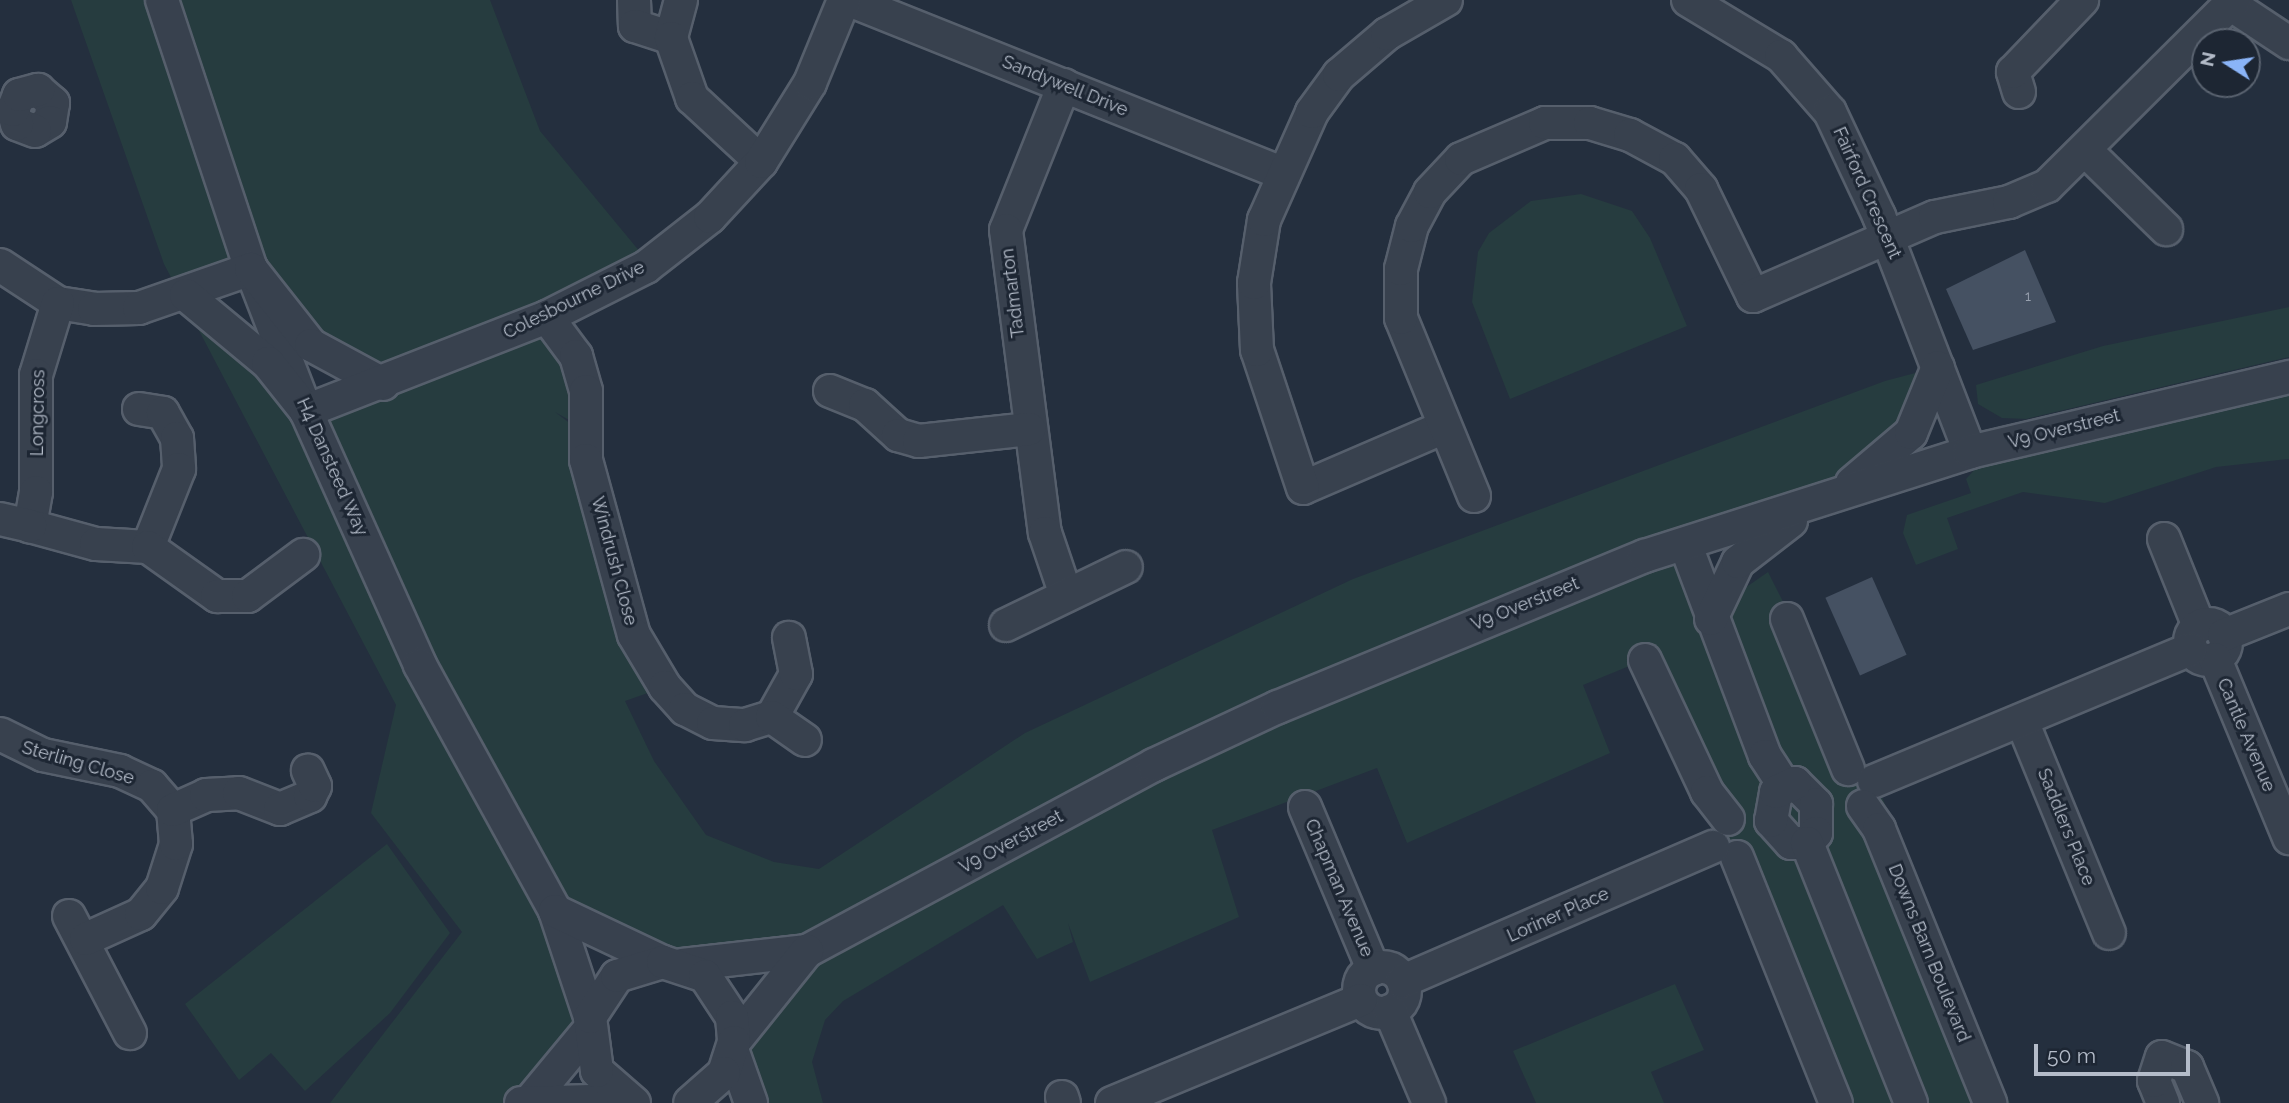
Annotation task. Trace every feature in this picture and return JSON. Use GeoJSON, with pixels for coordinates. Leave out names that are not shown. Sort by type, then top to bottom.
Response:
{"type":"FeatureCollection","features":[{"type":"Feature","properties":{"kind":"street","name":"H4 Dansteed Way"},"geometry":{"type":"LineString","coordinates":[[162,0],[251,269],[306,411],[456,736],[555,911],[589,1024],[597,1071],[630,1102]]}},
{"type":"Feature","properties":{"kind":"street"},"geometry":{"type":"LineString","coordinates":[[634,0],[635,26],[671,38]]}},
{"type":"Feature","properties":{"kind":"street"},"geometry":{"type":"LineString","coordinates":[[681,0],[671,38],[692,98],[761,162]]}},
{"type":"Feature","properties":{"kind":"street","name":"Colesbourne Drive"},"geometry":{"type":"LineString","coordinates":[[306,411],[383,384],[547,317],[646,267],[710,217],[761,162],[810,83],[844,0]]}},
{"type":"Feature","properties":{"kind":"street","name":"Sandywell Drive"},"geometry":{"type":"LineString","coordinates":[[849,0],[1281,173]]}},
{"type":"Feature","properties":{"kind":"street"},"geometry":{"type":"LineString","coordinates":[[1442,428],[1303,488],[1257,350],[1254,283],[1264,220],[1281,173],[1339,75],[1387,34],[1446,0]]}},
{"type":"Feature","properties":{"kind":"street","name":"Fairford Crescent"},"geometry":{"type":"LineString","coordinates":[[1688,0],[1782,56],[1830,112],[1887,240],[1970,453]]}},
{"type":"Feature","properties":{"kind":"street"},"geometry":{"type":"LineString","coordinates":[[1474,496],[1442,428],[1401,318],[1401,269],[1430,192],[1461,159],[1503,136],[1545,123],[1590,123],[1630,135],[1675,159],[1721,223],[1754,296],[1935,217],[2009,202],[2047,186],[2086,151],[2232,2],[2289,43]]}},
{"type":"Feature","properties":{"kind":"street"},"geometry":{"type":"LineString","coordinates":[[2019,92],[2013,72],[2073,3]]}},
{"type":"Feature","properties":{"kind":"street","name":"Tadmarton"},"geometry":{"type":"LineString","coordinates":[[1064,85],[1006,230],[1029,429],[1045,533],[1066,595]]}},
{"type":"Feature","properties":{"kind":"street"},"geometry":{"type":"LineString","coordinates":[[2086,151],[2166,229]]}},
{"type":"Feature","properties":{"kind":"street"},"geometry":{"type":"LineString","coordinates":[[0,265],[58,303],[139,309],[186,295],[251,269],[311,345],[383,384]]}},
{"type":"Feature","properties":{"kind":"street"},"geometry":{"type":"LineString","coordinates":[[186,295],[268,363],[306,411]]}},
{"type":"Feature","properties":{"kind":"street","name":"Longcross"},"geometry":{"type":"LineString","coordinates":[[58,303],[36,375],[37,481],[15,523],[96,544],[148,547]]}},
{"type":"Feature","properties":{"kind":"street","name":"Windrush Close"},"geometry":{"type":"LineString","coordinates":[[547,317],[576,356],[586,391],[586,460],[634,635],[685,709],[713,723],[745,725],[772,717]]}},
{"type":"Feature","properties":{"kind":"street"},"geometry":{"type":"LineString","coordinates":[[1711,619],[1738,562],[1911,433],[1938,368]]}},
{"type":"Feature","properties":{"kind":"street","name":"V9 Overstreet"},"geometry":{"type":"LineString","coordinates":[[589,1024],[617,976],[673,963],[807,951],[1039,826],[1278,707],[1557,590],[1970,453],[2289,377]]}},
{"type":"Feature","properties":{"kind":"street"},"geometry":{"type":"LineString","coordinates":[[830,391],[865,405],[898,435],[919,441],[1029,429]]}},
{"type":"Feature","properties":{"kind":"street"},"geometry":{"type":"LineString","coordinates":[[139,409],[163,413],[177,438],[179,458],[148,547],[217,596],[248,596],[303,555]]}},
{"type":"Feature","properties":{"kind":"street"},"geometry":{"type":"LineString","coordinates":[[2164,539],[2207,642]]}},
{"type":"Feature","properties":{"kind":"street"},"geometry":{"type":"LineString","coordinates":[[1686,546],[1711,619],[1765,756],[1795,813],[1911,1103]]}},
{"type":"Feature","properties":{"kind":"street"},"geometry":{"type":"LineString","coordinates":[[1006,625],[1126,567]]}},
{"type":"Feature","properties":{"kind":"street"},"geometry":{"type":"LineString","coordinates":[[1828,1100],[1716,828],[1728,818],[1795,813],[2289,608]]}},
{"type":"Feature","properties":{"kind":"street","name":"Downs Barn Boulevard"},"geometry":{"type":"LineString","coordinates":[[1787,620],[1862,785],[1990,1103]]}},
{"type":"Feature","properties":{"kind":"street"},"geometry":{"type":"LineString","coordinates":[[789,638],[796,674],[772,717],[804,740]]}},
{"type":"Feature","properties":{"kind":"street","name":"Cantle Avenue"},"geometry":{"type":"LineString","coordinates":[[2207,642],[2285,819]]}},
{"type":"Feature","properties":{"kind":"street"},"geometry":{"type":"LineString","coordinates":[[1645,660],[1707,792],[1728,818]]}},
{"type":"Feature","properties":{"kind":"street","name":"Saddlers Place"},"geometry":{"type":"LineString","coordinates":[[2022,721],[2109,933]]}},
{"type":"Feature","properties":{"kind":"street","name":"Sterling Close"},"geometry":{"type":"LineString","coordinates":[[4,749],[120,771],[152,786],[173,810]]}},
{"type":"Feature","properties":{"kind":"street"},"geometry":{"type":"LineString","coordinates":[[130,1033],[77,928],[141,914],[162,888],[176,844],[173,810],[206,795],[239,793],[280,809],[310,796],[315,786],[308,771]]}},
{"type":"Feature","properties":{"kind":"street","name":"Chapman Avenue"},"geometry":{"type":"LineString","coordinates":[[1304,807],[1373,969]]}},
{"type":"Feature","properties":{"kind":"street","name":"Loriner Place"},"geometry":{"type":"LineString","coordinates":[[1403,981],[1725,852],[1795,813]]}},
{"type":"Feature","properties":{"kind":"street"},"geometry":{"type":"LineString","coordinates":[[555,911],[673,963],[722,994],[733,1047],[751,1103]]}},
{"type":"Feature","properties":{"kind":"street","name":"V9 Overstreet"},"geometry":{"type":"LineString","coordinates":[[690,1103],[724,1073],[733,1047],[807,951]]}},
{"type":"Feature","properties":{"kind":"street"},"geometry":{"type":"LineString","coordinates":[[1112,1103],[1376,1006],[1401,1002],[1403,981],[1387,967],[1373,969],[1359,985],[1376,1006],[1429,1103]]}},
{"type":"Feature","properties":{"kind":"street"},"geometry":{"type":"LineString","coordinates":[[526,1101],[589,1024]]}},
{"type":"Feature","properties":{"kind":"street"},"geometry":{"type":"LineString","coordinates":[[2163,1103],[2154,1081],[2162,1057],[2187,1066],[2202,1103]]}},
{"type":"Feature","properties":{"kind":"street"},"geometry":{"type":"LineString","coordinates":[[526,1101],[630,1102]]}},
{"type":"Feature","properties":{"kind":"green space"},"geometry":{"type":"Polygon","coordinates":[[[71,0],[490,0],[540,131],[650,264],[548,317],[576,356],[578,425],[555,412],[575,427],[665,687],[625,701],[654,761],[706,835],[774,862],[819,869],[1025,733],[1353,579],[1885,381],[1938,367],[1879,463],[1686,546],[1709,613],[1768,572],[1882,797],[2010,1103],[1836,1103],[1644,660],[1583,685],[1610,753],[1407,843],[1377,768],[1212,830],[1239,917],[1090,982],[1068,923],[1073,942],[1037,959],[1003,905],[843,1001],[825,1020],[812,1062],[823,1103],[751,1103],[733,1052],[806,952],[682,965],[556,912],[590,1017],[532,1099],[634,1103],[330,1103],[462,932],[371,813],[396,705],[164,264],[71,0]],[[251,269],[183,296],[306,411],[382,384],[311,345],[251,269]]]}},
{"type":"Feature","properties":{"kind":"green space"},"geometry":{"type":"Polygon","coordinates":[[[1581,194],[1632,211],[1650,238],[1687,326],[1510,399],[1472,302],[1478,252],[1489,233],[1531,201],[1581,194]]]}},
{"type":"Feature","properties":{"kind":"green space"},"geometry":{"type":"Polygon","coordinates":[[[2289,307],[2289,357],[2026,419],[2002,418],[1978,404],[1976,385],[2103,346],[2289,307]]]}},
{"type":"Feature","properties":{"kind":"green space"},"geometry":{"type":"Polygon","coordinates":[[[2289,387],[2289,459],[2216,467],[2105,503],[2023,492],[1947,518],[1958,549],[1916,565],[1903,533],[1907,515],[1971,493],[1966,479],[1977,467],[2289,387]]]}},
{"type":"Feature","properties":{"kind":"green space"},"geometry":{"type":"Polygon","coordinates":[[[387,844],[450,933],[390,1013],[305,1091],[271,1053],[239,1080],[185,1004],[387,844]]]}},
{"type":"Feature","properties":{"kind":"green space"},"geometry":{"type":"Polygon","coordinates":[[[1675,984],[1704,1050],[1651,1072],[1664,1103],[1536,1103],[1513,1051],[1675,984]]]}},
{"type":"Feature","properties":{"kind":"building"},"geometry":{"type":"Polygon","coordinates":[[[2025,250],[2056,322],[1973,350],[1946,289],[2025,250]]]}},
{"type":"Feature","properties":{"kind":"building"},"geometry":{"type":"Polygon","coordinates":[[[1872,577],[1907,655],[1860,675],[1825,598],[1872,577]]]}}]}
